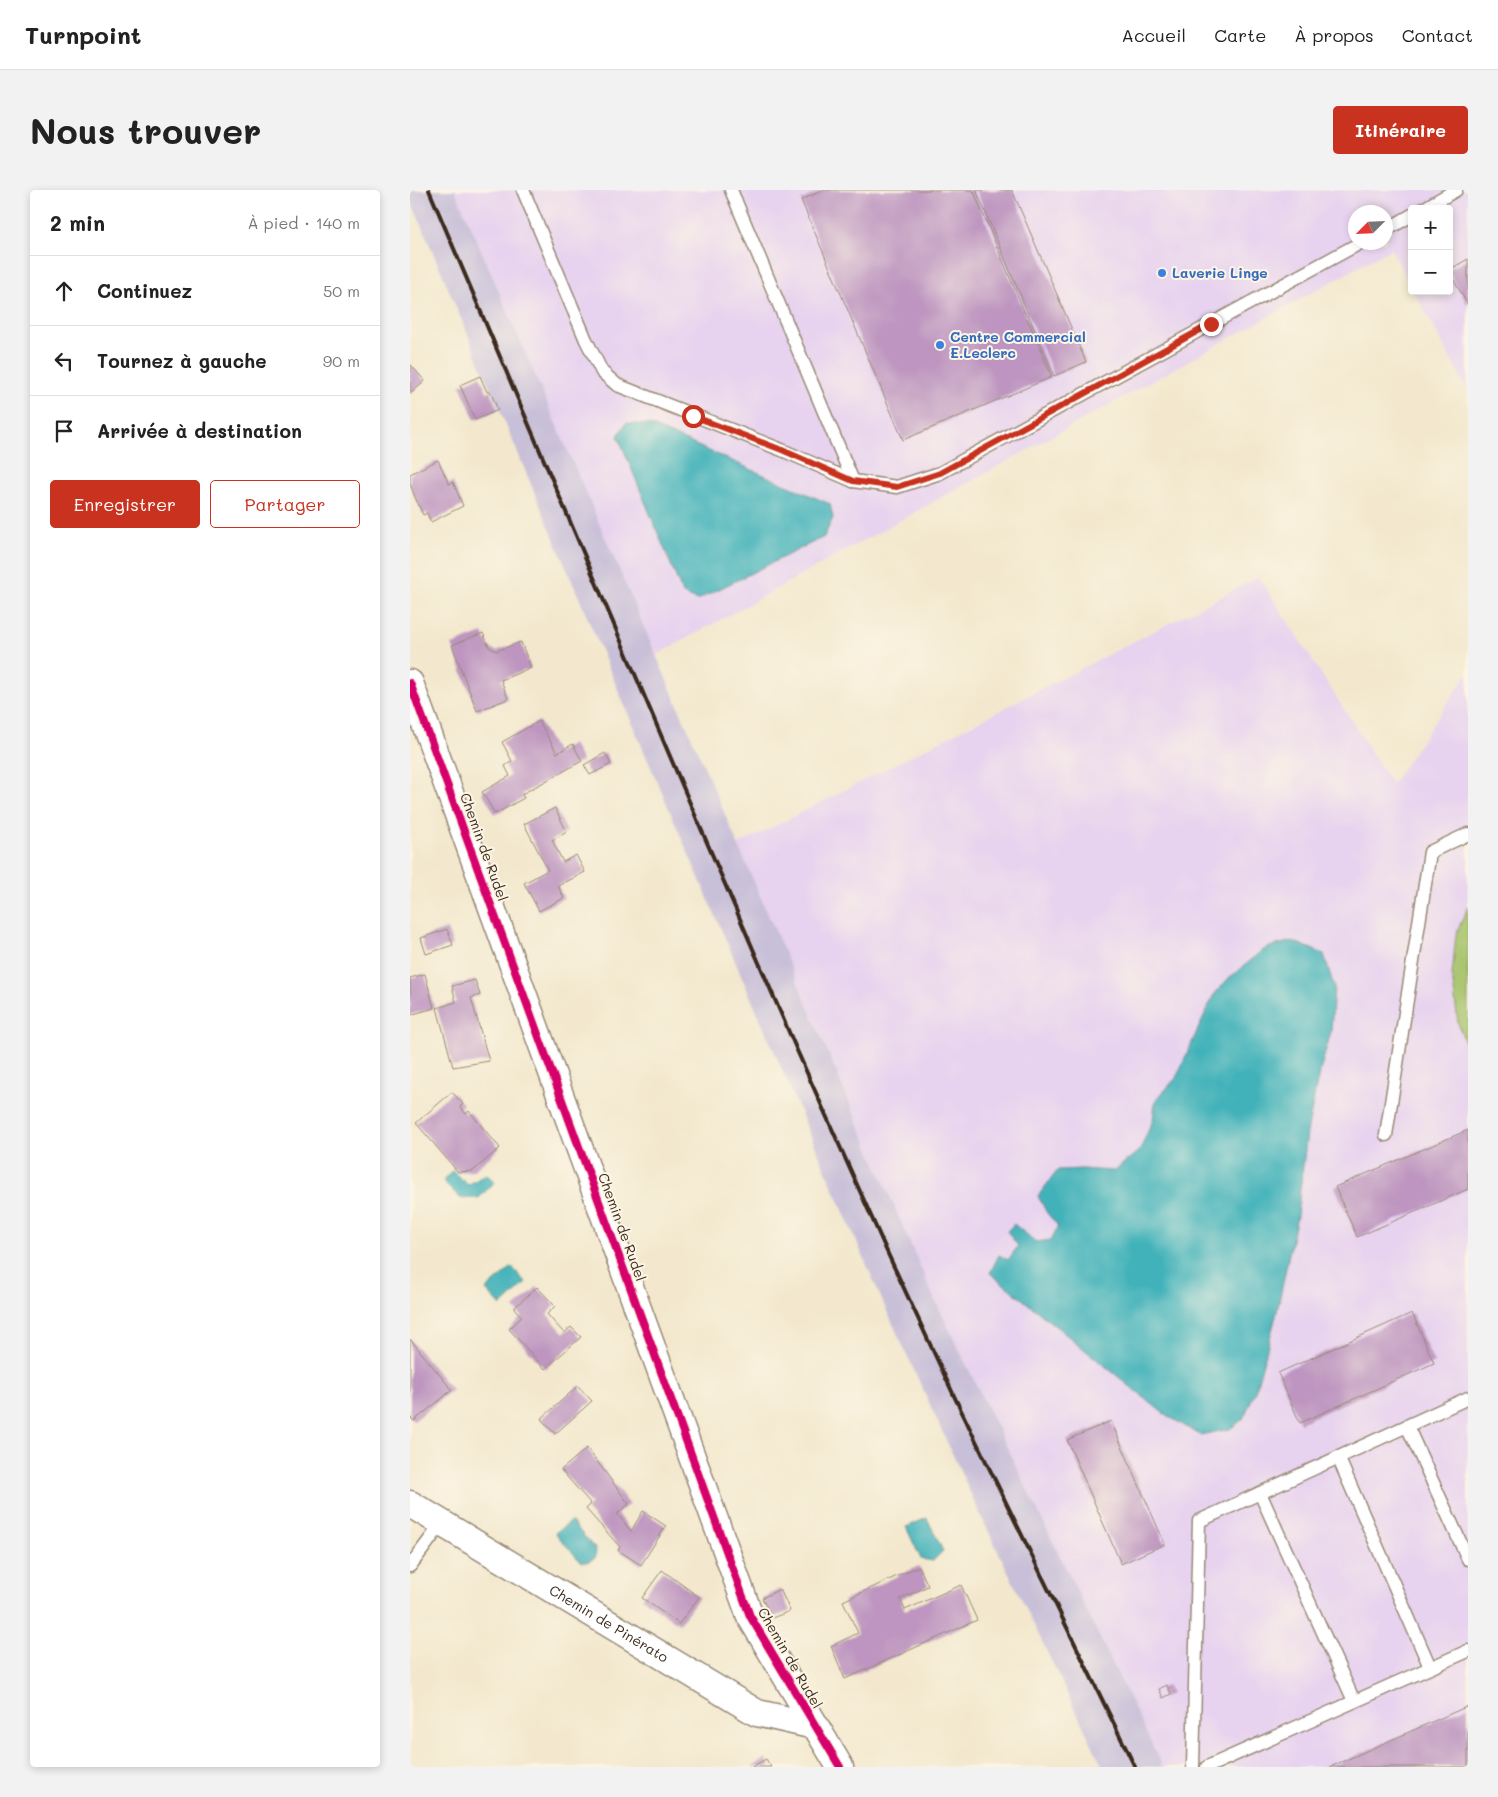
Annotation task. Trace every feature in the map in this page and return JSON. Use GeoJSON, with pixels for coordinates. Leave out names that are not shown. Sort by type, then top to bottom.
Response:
{"type":"FeatureCollection","features":[{"type":"Feature","properties":{"kind":"street","name":"Chemin de Rudel"},"geometry":{"type":"LineString","coordinates":[[410,682],[750,1616],[840,1767]]}},
{"type":"Feature","properties":{"kind":"street","name":"Chemin de Pinérato"},"geometry":{"type":"LineString","coordinates":[[410,1504],[443,1522],[757,1713],[815,1726]]}},
{"type":"Feature","properties":{"kind":"lane"},"geometry":{"type":"LineString","coordinates":[[522,190],[586,340],[602,372],[617,386],[782,450],[853,481],[897,487],[940,473],[1348,250]]}},
{"type":"Feature","properties":{"kind":"lane"},"geometry":{"type":"LineString","coordinates":[[731,190],[853,481]]}},
{"type":"Feature","properties":{"kind":"lane"},"geometry":{"type":"LineString","coordinates":[[1430,205],[1456,190]]}},
{"type":"Feature","properties":{"kind":"lane"},"geometry":{"type":"LineString","coordinates":[[1393,226],[1408,217]]}},
{"type":"Feature","properties":{"kind":"lane"},"geometry":{"type":"LineString","coordinates":[[1386,1135],[1430,852],[1468,834]]}},
{"type":"Feature","properties":{"kind":"lane"},"geometry":{"type":"LineString","coordinates":[[1193,1767],[1199,1521],[1468,1398]]}},
{"type":"Feature","properties":{"kind":"lane"},"geometry":{"type":"LineString","coordinates":[[1407,1426],[1468,1558]]}},
{"type":"Feature","properties":{"kind":"lane"},"geometry":{"type":"LineString","coordinates":[[1338,1457],[1430,1667]]}},
{"type":"Feature","properties":{"kind":"lane"},"geometry":{"type":"LineString","coordinates":[[1260,1493],[1354,1701]]}},
{"type":"Feature","properties":{"kind":"lane"},"geometry":{"type":"LineString","coordinates":[[410,1566],[443,1522]]}},
{"type":"Feature","properties":{"kind":"lane"},"geometry":{"type":"LineString","coordinates":[[1207,1767],[1468,1651]]}},
{"type":"Feature","properties":{"kind":"shaded area"},"geometry":{"type":"Polygon","coordinates":[[[410,190],[455,190],[933,1296],[1163,1767],[1103,1767],[980,1514],[885,1307],[643,749],[410,198],[410,190]]]}},
{"type":"Feature","properties":{"kind":"shaded area"},"geometry":{"type":"Polygon","coordinates":[[[455,190],[1468,190],[1468,391],[1416,295],[1453,295],[1453,205],[1408,205],[1408,280],[1392,250],[1393,205],[1348,205],[1348,250],[1389,250],[655,656],[455,190]]]}},
{"type":"Feature","properties":{"kind":"shaded area"},"geometry":{"type":"Polygon","coordinates":[[[1259,577],[1392,784],[1468,673],[1468,1767],[1163,1767],[933,1296],[738,845],[1259,577]]]}},
{"type":"Feature","properties":{"kind":"green space"},"geometry":{"type":"Polygon","coordinates":[[[1468,907],[1468,1050],[1458,1023],[1452,975],[1456,934],[1468,907]]]}},
{"type":"Feature","properties":{"kind":"water"},"geometry":{"type":"Polygon","coordinates":[[[626,423],[650,425],[830,504],[833,518],[824,537],[697,600],[683,594],[618,436],[626,423]]]}},
{"type":"Feature","properties":{"kind":"water"},"geometry":{"type":"Polygon","coordinates":[[[1292,941],[1324,954],[1334,987],[1331,1032],[1317,1082],[1307,1133],[1297,1216],[1276,1316],[1255,1392],[1243,1419],[1230,1429],[1200,1435],[1163,1413],[990,1273],[999,1255],[1008,1260],[1018,1246],[1007,1231],[1014,1224],[1036,1242],[1051,1240],[1058,1226],[1047,1213],[1038,1196],[1058,1170],[1114,1171],[1140,1150],[1153,1120],[1155,1101],[1176,1078],[1213,996],[1228,979],[1266,948],[1292,941]]]}},
{"type":"Feature","properties":{"kind":"water"},"geometry":{"type":"Polygon","coordinates":[[[453,1170],[468,1185],[486,1174],[495,1182],[479,1198],[460,1198],[443,1181],[453,1170]]]}},
{"type":"Feature","properties":{"kind":"water"},"geometry":{"type":"Polygon","coordinates":[[[512,1267],[526,1283],[501,1306],[486,1290],[512,1267]]]}},
{"type":"Feature","properties":{"kind":"water"},"geometry":{"type":"Polygon","coordinates":[[[927,1518],[943,1551],[933,1561],[921,1559],[906,1527],[927,1518]]]}},
{"type":"Feature","properties":{"kind":"water"},"geometry":{"type":"Polygon","coordinates":[[[571,1521],[596,1550],[595,1558],[587,1562],[581,1562],[555,1533],[571,1521]]]}},
{"type":"Feature","properties":{"kind":"building"},"geometry":{"type":"Polygon","coordinates":[[[824,190],[973,190],[1052,377],[903,440],[801,200],[824,190]]]}},
{"type":"Feature","properties":{"kind":"building"},"geometry":{"type":"Polygon","coordinates":[[[976,190],[1012,190],[1086,362],[1054,376],[976,190]]]}},
{"type":"Feature","properties":{"kind":"building"},"geometry":{"type":"Polygon","coordinates":[[[1468,259],[1468,305],[1453,279],[1453,268],[1468,259]]]}},
{"type":"Feature","properties":{"kind":"building"},"geometry":{"type":"Polygon","coordinates":[[[410,364],[425,381],[410,394],[410,364]]]}},
{"type":"Feature","properties":{"kind":"building"},"geometry":{"type":"Polygon","coordinates":[[[480,376],[487,392],[490,391],[498,410],[475,420],[460,385],[480,376]]]}},
{"type":"Feature","properties":{"kind":"building"},"geometry":{"type":"Polygon","coordinates":[[[438,460],[449,484],[453,482],[463,506],[431,522],[427,513],[423,515],[415,497],[410,484],[410,474],[438,460]]]}},
{"type":"Feature","properties":{"kind":"building"},"geometry":{"type":"Polygon","coordinates":[[[483,633],[489,647],[496,651],[521,642],[531,668],[501,680],[508,699],[477,711],[452,645],[483,633]]]}},
{"type":"Feature","properties":{"kind":"building"},"geometry":{"type":"Polygon","coordinates":[[[539,721],[557,753],[573,744],[582,761],[522,794],[524,798],[495,814],[482,792],[510,776],[505,766],[512,761],[502,742],[539,721]]]}},
{"type":"Feature","properties":{"kind":"building"},"geometry":{"type":"Polygon","coordinates":[[[605,753],[611,764],[590,775],[584,765],[605,753]]]}},
{"type":"Feature","properties":{"kind":"building"},"geometry":{"type":"Polygon","coordinates":[[[555,808],[567,832],[552,840],[563,862],[576,855],[585,872],[558,886],[564,898],[539,911],[524,883],[548,870],[524,824],[555,808]]]}},
{"type":"Feature","properties":{"kind":"building"},"geometry":{"type":"Polygon","coordinates":[[[447,929],[453,945],[426,954],[421,938],[447,929]]]}},
{"type":"Feature","properties":{"kind":"building"},"geometry":{"type":"Polygon","coordinates":[[[425,974],[434,1008],[410,1015],[410,978],[425,974]]]}},
{"type":"Feature","properties":{"kind":"building"},"geometry":{"type":"Polygon","coordinates":[[[475,980],[480,995],[471,998],[489,1061],[453,1067],[437,1008],[456,1002],[452,986],[475,980]]]}},
{"type":"Feature","properties":{"kind":"building"},"geometry":{"type":"Polygon","coordinates":[[[452,1092],[463,1104],[460,1107],[466,1114],[469,1111],[500,1148],[473,1171],[458,1172],[416,1123],[452,1092]]]}},
{"type":"Feature","properties":{"kind":"building"},"geometry":{"type":"Polygon","coordinates":[[[1468,1130],[1468,1189],[1357,1237],[1335,1187],[1468,1130]]]}},
{"type":"Feature","properties":{"kind":"building"},"geometry":{"type":"Polygon","coordinates":[[[537,1287],[555,1306],[547,1314],[553,1321],[564,1333],[571,1327],[581,1337],[545,1369],[509,1329],[522,1317],[514,1308],[537,1287]]]}},
{"type":"Feature","properties":{"kind":"building"},"geometry":{"type":"Polygon","coordinates":[[[1412,1313],[1434,1363],[1300,1423],[1278,1373],[1412,1313]]]}},
{"type":"Feature","properties":{"kind":"building"},"geometry":{"type":"Polygon","coordinates":[[[410,1339],[452,1390],[414,1421],[410,1417],[410,1339]]]}},
{"type":"Feature","properties":{"kind":"building"},"geometry":{"type":"Polygon","coordinates":[[[578,1386],[592,1401],[555,1434],[541,1419],[578,1386]]]}},
{"type":"Feature","properties":{"kind":"building"},"geometry":{"type":"Polygon","coordinates":[[[1111,1421],[1165,1544],[1121,1564],[1067,1440],[1111,1421]]]}},
{"type":"Feature","properties":{"kind":"building"},"geometry":{"type":"Polygon","coordinates":[[[587,1448],[629,1504],[617,1514],[631,1531],[643,1511],[666,1526],[641,1565],[618,1550],[620,1547],[586,1509],[591,1504],[561,1470],[587,1448]]]}},
{"type":"Feature","properties":{"kind":"building"},"geometry":{"type":"Polygon","coordinates":[[[919,1566],[928,1586],[900,1599],[905,1610],[961,1585],[977,1620],[845,1679],[831,1646],[858,1633],[843,1601],[919,1566]]]}},
{"type":"Feature","properties":{"kind":"building"},"geometry":{"type":"Polygon","coordinates":[[[662,1570],[699,1597],[679,1624],[642,1598],[662,1570]]]}},
{"type":"Feature","properties":{"kind":"building"},"geometry":{"type":"Polygon","coordinates":[[[780,1589],[790,1611],[772,1618],[762,1598],[780,1589]]]}},
{"type":"Feature","properties":{"kind":"building"},"geometry":{"type":"Polygon","coordinates":[[[1167,1685],[1171,1694],[1163,1698],[1159,1689],[1167,1685]]]}},
{"type":"Feature","properties":{"kind":"building"},"geometry":{"type":"Polygon","coordinates":[[[1468,1706],[1468,1767],[1330,1767],[1468,1706]]]}},
{"type":"Feature","properties":{"kind":"building"},"geometry":{"type":"Polygon","coordinates":[[[766,1759],[771,1767],[752,1767],[766,1759]]]}},
{"type":"Feature","properties":{"kind":"railway"},"geometry":{"type":"LineString","coordinates":[[429,190],[689,801],[888,1254],[956,1400],[1135,1767]]}},
{"type":"Feature","properties":{"kind":"cycle path"},"geometry":{"type":"LineString","coordinates":[[410,683],[750,1616],[840,1767]]}},
{"type":"Feature","properties":{"kind":"place","name":"Laverie Linge"},"geometry":{"type":"Point","coordinates":[1162,273]}},
{"type":"Feature","properties":{"kind":"place","name":"Centre Commercial E.Leclerc"},"geometry":{"type":"Point","coordinates":[940,345]}},
{"type":"Feature","properties":{"kind":"route"},"geometry":{"type":"LineString","coordinates":[[693,416],[782,450],[853,481],[897,487],[940,473],[1211,324]]}}]}
